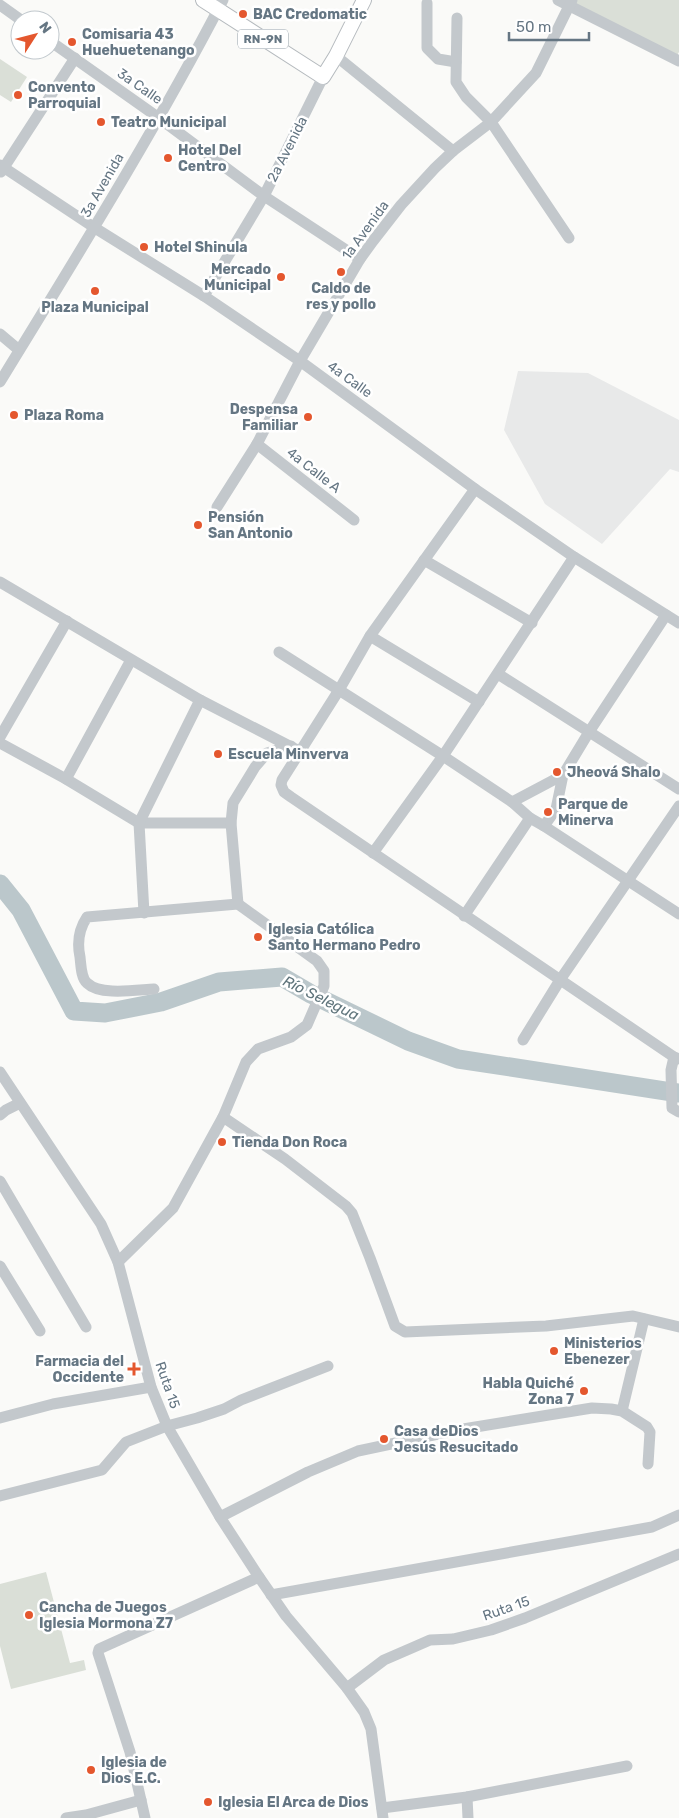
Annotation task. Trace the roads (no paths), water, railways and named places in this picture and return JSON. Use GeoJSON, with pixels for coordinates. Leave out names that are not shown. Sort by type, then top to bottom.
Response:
{"type":"FeatureCollection","features":[{"type":"Feature","properties":{"kind":"main road","name":"RN-9N"},"geometry":{"type":"LineString","coordinates":[[203,0],[220,5],[323,77]]}},
{"type":"Feature","properties":{"kind":"main road","name":"2a Avenida"},"geometry":{"type":"LineString","coordinates":[[323,77],[336,56],[364,0]]}},
{"type":"Feature","properties":{"kind":"street"},"geometry":{"type":"LineString","coordinates":[[558,0],[571,3],[679,61]]}},
{"type":"Feature","properties":{"kind":"street"},"geometry":{"type":"LineString","coordinates":[[427,3],[426,48],[438,59],[456,62]]}},
{"type":"Feature","properties":{"kind":"street","name":"1a Avenida"},"geometry":{"type":"LineString","coordinates":[[217,506],[257,444],[300,362],[360,260],[401,206],[453,151],[491,122],[536,73],[571,3]]}},
{"type":"Feature","properties":{"kind":"street","name":"3a Avenida"},"geometry":{"type":"LineString","coordinates":[[0,382],[159,118],[220,5]]}},
{"type":"Feature","properties":{"kind":"street"},"geometry":{"type":"LineString","coordinates":[[457,18],[456,82],[466,97],[491,122],[569,238]]}},
{"type":"Feature","properties":{"kind":"street","name":"3a Calle"},"geometry":{"type":"LineString","coordinates":[[60,47],[264,196],[360,260]]}},
{"type":"Feature","properties":{"kind":"street"},"geometry":{"type":"LineString","coordinates":[[336,56],[453,151]]}},
{"type":"Feature","properties":{"kind":"street"},"geometry":{"type":"LineString","coordinates":[[1,169],[75,58]]}},
{"type":"Feature","properties":{"kind":"street","name":"2a Avenida"},"geometry":{"type":"LineString","coordinates":[[204,296],[264,196],[323,77]]}},
{"type":"Feature","properties":{"kind":"street","name":"4a Calle"},"geometry":{"type":"LineString","coordinates":[[1,169],[204,296],[300,362],[475,489],[574,557],[679,623]]}},
{"type":"Feature","properties":{"kind":"street"},"geometry":{"type":"LineString","coordinates":[[0,334],[19,350]]}},
{"type":"Feature","properties":{"kind":"street","name":"4a Calle A"},"geometry":{"type":"LineString","coordinates":[[257,444],[354,520]]}},
{"type":"Feature","properties":{"kind":"street"},"geometry":{"type":"LineString","coordinates":[[475,489],[370,636],[339,690],[296,749],[281,785],[284,792],[464,916],[676,1058],[671,1070],[676,1110]]}},
{"type":"Feature","properties":{"kind":"street"},"geometry":{"type":"LineString","coordinates":[[373,853],[443,756],[574,557]]}},
{"type":"Feature","properties":{"kind":"street"},"geometry":{"type":"LineString","coordinates":[[424,560],[532,623]]}},
{"type":"Feature","properties":{"kind":"street"},"geometry":{"type":"LineString","coordinates":[[0,582],[200,700],[296,749]]}},
{"type":"Feature","properties":{"kind":"street"},"geometry":{"type":"LineString","coordinates":[[544,826],[556,809],[564,774],[666,614]]}},
{"type":"Feature","properties":{"kind":"street"},"geometry":{"type":"LineString","coordinates":[[0,737],[67,621]]}},
{"type":"Feature","properties":{"kind":"street"},"geometry":{"type":"LineString","coordinates":[[370,636],[479,702]]}},
{"type":"Feature","properties":{"kind":"street"},"geometry":{"type":"LineString","coordinates":[[279,652],[443,756],[512,802],[530,818],[679,914]]}},
{"type":"Feature","properties":{"kind":"street"},"geometry":{"type":"LineString","coordinates":[[66,779],[132,660]]}},
{"type":"Feature","properties":{"kind":"street"},"geometry":{"type":"LineString","coordinates":[[498,674],[679,789]]}},
{"type":"Feature","properties":{"kind":"street"},"geometry":{"type":"LineString","coordinates":[[144,913],[139,823],[200,700]]}},
{"type":"Feature","properties":{"kind":"street"},"geometry":{"type":"LineString","coordinates":[[0,743],[66,779],[139,823],[231,823]]}},
{"type":"Feature","properties":{"kind":"street"},"geometry":{"type":"LineString","coordinates":[[238,904],[231,823],[233,803],[255,767],[267,753],[296,749]]}},
{"type":"Feature","properties":{"kind":"street"},"geometry":{"type":"LineString","coordinates":[[512,802],[564,774]]}},
{"type":"Feature","properties":{"kind":"street"},"geometry":{"type":"LineString","coordinates":[[523,1040],[560,980],[679,806]]}},
{"type":"Feature","properties":{"kind":"street"},"geometry":{"type":"LineString","coordinates":[[464,916],[530,818]]}},
{"type":"Feature","properties":{"kind":"street"},"geometry":{"type":"LineString","coordinates":[[118,1262],[173,1208],[223,1116],[246,1062],[258,1048],[292,1037],[307,1025],[324,986],[324,970],[317,960],[238,904],[87,917],[83,924],[78,944],[82,974],[86,983],[97,989],[111,991],[154,989]]}},
{"type":"Feature","properties":{"kind":"street","name":"Ruta 15"},"geometry":{"type":"LineString","coordinates":[[0,1072],[101,1224],[118,1262],[151,1387],[166,1426],[258,1577],[286,1616],[364,1712],[371,1729],[382,1813]]}},
{"type":"Feature","properties":{"kind":"street"},"geometry":{"type":"LineString","coordinates":[[2,1111],[20,1103]]}},
{"type":"Feature","properties":{"kind":"street"},"geometry":{"type":"LineString","coordinates":[[223,1116],[285,1158],[346,1206],[352,1213],[395,1326],[405,1332],[546,1326],[632,1316],[679,1327]]}},
{"type":"Feature","properties":{"kind":"street"},"geometry":{"type":"LineString","coordinates":[[0,1181],[86,1327]]}},
{"type":"Feature","properties":{"kind":"street"},"geometry":{"type":"LineString","coordinates":[[0,1266],[40,1331]]}},
{"type":"Feature","properties":{"kind":"street"},"geometry":{"type":"LineString","coordinates":[[622,1411],[644,1318]]}},
{"type":"Feature","properties":{"kind":"street"},"geometry":{"type":"LineString","coordinates":[[0,1496],[102,1470],[126,1442],[166,1426],[224,1409],[241,1400],[328,1366]]}},
{"type":"Feature","properties":{"kind":"street"},"geometry":{"type":"LineString","coordinates":[[0,1418],[53,1404],[151,1387]]}},
{"type":"Feature","properties":{"kind":"street"},"geometry":{"type":"LineString","coordinates":[[220,1517],[308,1472],[358,1451],[556,1412],[592,1408],[622,1411],[644,1424],[650,1432],[648,1464]]}},
{"type":"Feature","properties":{"kind":"street"},"geometry":{"type":"LineString","coordinates":[[271,1595],[652,1527],[679,1515]]}},
{"type":"Feature","properties":{"kind":"street","name":"Ruta 15"},"geometry":{"type":"LineString","coordinates":[[346,1688],[384,1660],[430,1640],[453,1639],[499,1627],[679,1554]]}},
{"type":"Feature","properties":{"kind":"street"},"geometry":{"type":"LineString","coordinates":[[145,1818],[130,1752],[98,1653],[99,1649],[258,1577]]}},
{"type":"Feature","properties":{"kind":"street"},"geometry":{"type":"LineString","coordinates":[[382,1813],[627,1766]]}},
{"type":"Feature","properties":{"kind":"street"},"geometry":{"type":"LineString","coordinates":[[467,1797],[468,1818]]}},
{"type":"Feature","properties":{"kind":"street"},"geometry":{"type":"LineString","coordinates":[[66,1818],[86,1817],[141,1800]]}},
{"type":"Feature","properties":{"kind":"waterway","name":"Río Selegua"},"geometry":{"type":"LineString","coordinates":[[0,884],[21,910],[74,1011],[105,1013],[161,1002],[219,982],[282,977],[311,994],[408,1041],[458,1059],[679,1093]]}},
{"type":"Feature","properties":{"kind":"place","name":"BAC Credomatic"},"geometry":{"type":"Point","coordinates":[243,14]}},
{"type":"Feature","properties":{"kind":"place","name":"Comisaria 43 Huehuetenango"},"geometry":{"type":"Point","coordinates":[72,42]}},
{"type":"Feature","properties":{"kind":"place","name":"Convento Parroquial"},"geometry":{"type":"Point","coordinates":[18,95]}},
{"type":"Feature","properties":{"kind":"place","name":"Teatro Municipal"},"geometry":{"type":"Point","coordinates":[101,122]}},
{"type":"Feature","properties":{"kind":"place","name":"Hotel Del Centro"},"geometry":{"type":"Point","coordinates":[168,158]}},
{"type":"Feature","properties":{"kind":"place","name":"Hotel Shinula"},"geometry":{"type":"Point","coordinates":[144,247]}},
{"type":"Feature","properties":{"kind":"place","name":"Caldo de res y pollo"},"geometry":{"type":"Point","coordinates":[341,272]}},
{"type":"Feature","properties":{"kind":"place","name":"Mercado Municipal"},"geometry":{"type":"Point","coordinates":[281,277]}},
{"type":"Feature","properties":{"kind":"place","name":"Plaza Municipal"},"geometry":{"type":"Point","coordinates":[95,291]}},
{"type":"Feature","properties":{"kind":"place","name":"Plaza Roma"},"geometry":{"type":"Point","coordinates":[14,415]}},
{"type":"Feature","properties":{"kind":"place","name":"Despensa Familiar"},"geometry":{"type":"Point","coordinates":[308,417]}},
{"type":"Feature","properties":{"kind":"place","name":"Pensión San Antonio"},"geometry":{"type":"Point","coordinates":[198,525]}},
{"type":"Feature","properties":{"kind":"place","name":"Escuela Minverva"},"geometry":{"type":"Point","coordinates":[218,754]}},
{"type":"Feature","properties":{"kind":"place","name":"Jheová Shalo"},"geometry":{"type":"Point","coordinates":[557,772]}},
{"type":"Feature","properties":{"kind":"place","name":"Parque de Minerva"},"geometry":{"type":"Point","coordinates":[548,812]}},
{"type":"Feature","properties":{"kind":"place","name":"Iglesia Católica Santo Hermano Pedro"},"geometry":{"type":"Point","coordinates":[258,937]}},
{"type":"Feature","properties":{"kind":"place","name":"Tienda Don Roca"},"geometry":{"type":"Point","coordinates":[222,1142]}},
{"type":"Feature","properties":{"kind":"place","name":"Ministerios Ebenezer"},"geometry":{"type":"Point","coordinates":[554,1351]}},
{"type":"Feature","properties":{"kind":"place","name":"Farmacia del Occidente"},"geometry":{"type":"Point","coordinates":[134,1369]}},
{"type":"Feature","properties":{"kind":"place","name":"Habla Quiché Zona 7"},"geometry":{"type":"Point","coordinates":[584,1391]}},
{"type":"Feature","properties":{"kind":"place","name":"Casa deDios Jesús Resucitado"},"geometry":{"type":"Point","coordinates":[384,1439]}},
{"type":"Feature","properties":{"kind":"place","name":"Cancha de Juegos Iglesia Mormona Z7"},"geometry":{"type":"Point","coordinates":[29,1615]}},
{"type":"Feature","properties":{"kind":"place","name":"Iglesia de Dios E.C."},"geometry":{"type":"Point","coordinates":[91,1770]}},
{"type":"Feature","properties":{"kind":"place","name":"Iglesia El Arca de Dios"},"geometry":{"type":"Point","coordinates":[208,1802]}}]}
